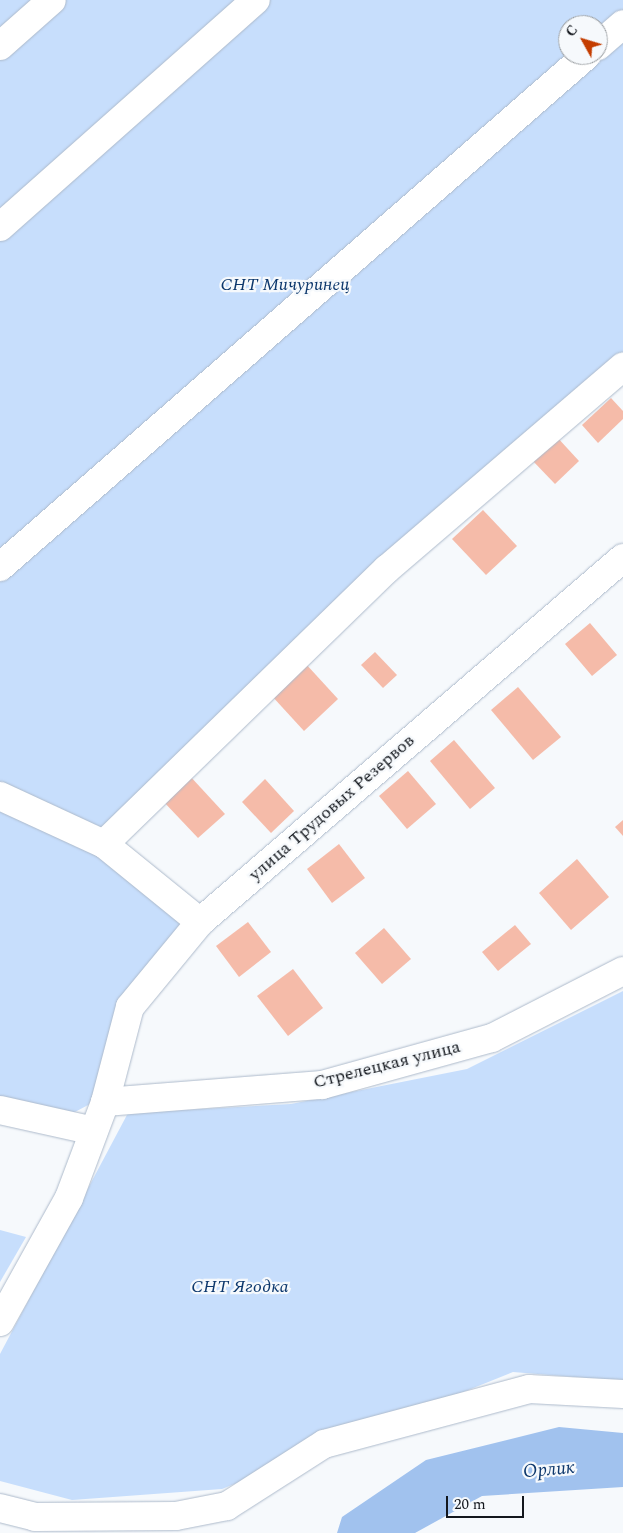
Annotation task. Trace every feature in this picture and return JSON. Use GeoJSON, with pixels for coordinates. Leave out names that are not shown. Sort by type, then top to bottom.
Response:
{"type":"FeatureCollection","features":[{"type":"Feature","properties":{"kind":"street"},"geometry":{"type":"LineString","coordinates":[[0,46],[52,0]]}},
{"type":"Feature","properties":{"kind":"street"},"geometry":{"type":"LineString","coordinates":[[0,227],[256,0]]}},
{"type":"Feature","properties":{"kind":"street"},"geometry":{"type":"LineString","coordinates":[[608,37],[623,24]]}},
{"type":"Feature","properties":{"kind":"street"},"geometry":{"type":"LineString","coordinates":[[0,567],[576,65]]}},
{"type":"Feature","properties":{"kind":"street"},"geometry":{"type":"LineString","coordinates":[[104,844],[387,569],[623,367]]}},
{"type":"Feature","properties":{"kind":"street","name":"улица Трудовых Резервов"},"geometry":{"type":"LineString","coordinates":[[0,1322],[69,1198],[105,1102],[130,1007],[200,922],[623,558]]}},
{"type":"Feature","properties":{"kind":"street"},"geometry":{"type":"LineString","coordinates":[[0,796],[104,844],[200,922]]}},
{"type":"Feature","properties":{"kind":"street","name":"Стрелецкая улица"},"geometry":{"type":"LineString","coordinates":[[105,1102],[322,1085],[492,1038],[623,971]]}},
{"type":"Feature","properties":{"kind":"street"},"geometry":{"type":"LineString","coordinates":[[0,1110],[94,1131]]}},
{"type":"Feature","properties":{"kind":"street"},"geometry":{"type":"LineString","coordinates":[[0,1508],[35,1517],[176,1516],[227,1506],[324,1444],[529,1389],[623,1394]]}},
{"type":"Feature","properties":{"kind":"green space","name":"СНТ Мичуринец"},"geometry":{"type":"Polygon","coordinates":[[[0,0],[623,0],[623,367],[108,836],[196,908],[90,1104],[73,1113],[0,1109],[0,0]]]}},
{"type":"Feature","properties":{"kind":"green space","name":"СНТ Ягодка"},"geometry":{"type":"Polygon","coordinates":[[[623,991],[623,1381],[513,1372],[222,1489],[72,1500],[0,1481],[0,1354],[128,1113],[291,1104],[467,1069],[623,991]]]}},
{"type":"Feature","properties":{"kind":"green space"},"geometry":{"type":"Polygon","coordinates":[[[0,1230],[26,1237],[0,1282],[0,1230]]]}},
{"type":"Feature","properties":{"kind":"water","name":"Орлик"},"geometry":{"type":"Polygon","coordinates":[[[559,1427],[623,1433],[623,1487],[482,1496],[415,1533],[337,1533],[342,1517],[426,1460],[559,1427]]]}},
{"type":"Feature","properties":{"kind":"building"},"geometry":{"type":"Polygon","coordinates":[[[611,398],[623,411],[623,419],[598,443],[582,425],[611,398]]]}},
{"type":"Feature","properties":{"kind":"building"},"geometry":{"type":"Polygon","coordinates":[[[556,436],[579,461],[555,484],[531,459],[556,436]]]}},
{"type":"Feature","properties":{"kind":"building"},"geometry":{"type":"Polygon","coordinates":[[[483,510],[517,546],[486,575],[452,539],[483,510]]]}},
{"type":"Feature","properties":{"kind":"building"},"geometry":{"type":"Polygon","coordinates":[[[590,623],[617,655],[592,676],[565,644],[590,623]]]}},
{"type":"Feature","properties":{"kind":"building"},"geometry":{"type":"Polygon","coordinates":[[[375,652],[397,675],[383,688],[361,665],[375,652]]]}},
{"type":"Feature","properties":{"kind":"building"},"geometry":{"type":"Polygon","coordinates":[[[305,663],[338,699],[304,731],[271,695],[305,663]]]}},
{"type":"Feature","properties":{"kind":"building"},"geometry":{"type":"Polygon","coordinates":[[[518,687],[561,737],[533,760],[491,710],[518,687]]]}},
{"type":"Feature","properties":{"kind":"building"},"geometry":{"type":"Polygon","coordinates":[[[454,740],[495,788],[470,809],[430,761],[454,740]]]}},
{"type":"Feature","properties":{"kind":"building"},"geometry":{"type":"Polygon","coordinates":[[[408,771],[436,804],[407,829],[379,796],[408,771]]]}},
{"type":"Feature","properties":{"kind":"building"},"geometry":{"type":"Polygon","coordinates":[[[189,775],[225,814],[198,838],[162,800],[189,775]]]}},
{"type":"Feature","properties":{"kind":"building"},"geometry":{"type":"Polygon","coordinates":[[[265,779],[294,811],[271,833],[242,802],[265,779]]]}},
{"type":"Feature","properties":{"kind":"building"},"geometry":{"type":"Polygon","coordinates":[[[623,820],[623,836],[615,827],[623,820]]]}},
{"type":"Feature","properties":{"kind":"building"},"geometry":{"type":"Polygon","coordinates":[[[339,844],[365,878],[332,903],[307,869],[339,844]]]}},
{"type":"Feature","properties":{"kind":"building"},"geometry":{"type":"Polygon","coordinates":[[[577,859],[609,897],[571,930],[539,893],[577,859]]]}},
{"type":"Feature","properties":{"kind":"building"},"geometry":{"type":"Polygon","coordinates":[[[248,922],[271,952],[239,977],[216,946],[248,922]]]}},
{"type":"Feature","properties":{"kind":"building"},"geometry":{"type":"Polygon","coordinates":[[[515,925],[531,944],[498,971],[482,952],[515,925]]]}},
{"type":"Feature","properties":{"kind":"building"},"geometry":{"type":"Polygon","coordinates":[[[384,928],[411,959],[382,984],[355,953],[384,928]]]}},
{"type":"Feature","properties":{"kind":"building"},"geometry":{"type":"Polygon","coordinates":[[[293,969],[323,1008],[288,1036],[257,996],[293,969]]]}}]}
